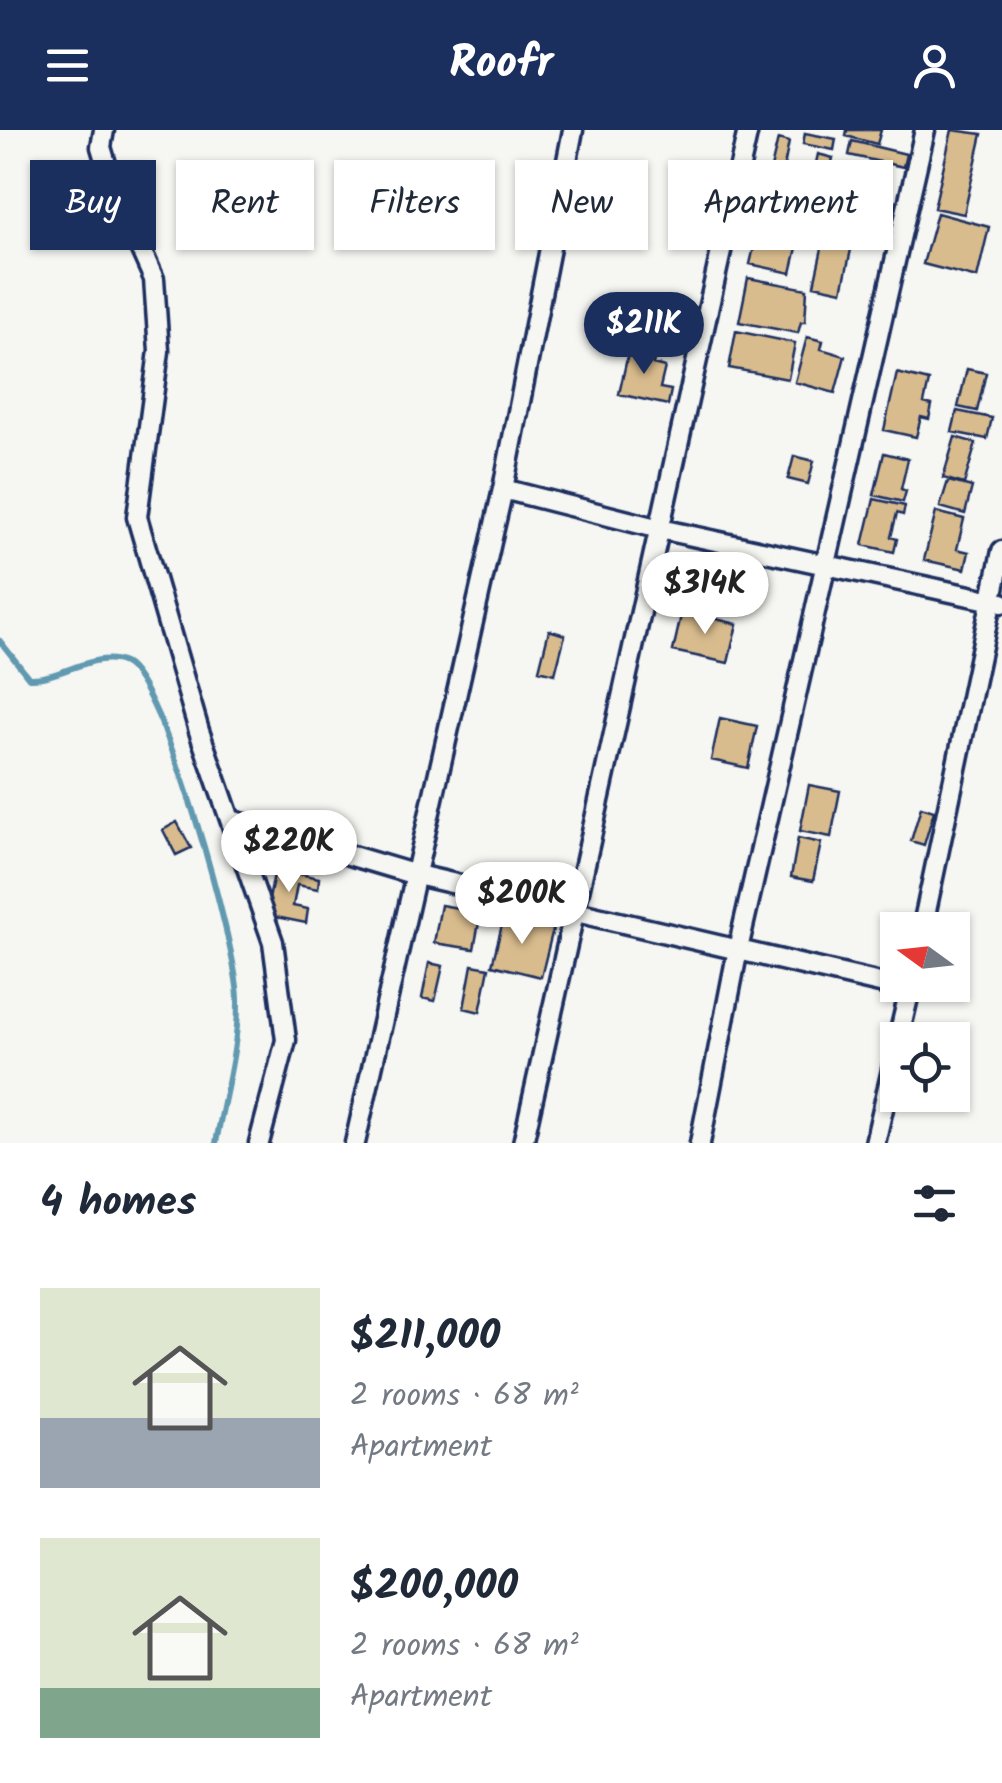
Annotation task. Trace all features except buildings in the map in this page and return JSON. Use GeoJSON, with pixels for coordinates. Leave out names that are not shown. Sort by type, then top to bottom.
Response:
{"type":"FeatureCollection","features":[{"type":"Feature","properties":{"kind":"street"},"geometry":{"type":"LineString","coordinates":[[104,130],[101,147],[113,188],[154,279],[159,352],[138,517],[199,730],[273,942],[286,1040],[259,1143]]}},
{"type":"Feature","properties":{"kind":"street"},"geometry":{"type":"LineString","coordinates":[[355,1143],[503,488],[573,130]]}},
{"type":"Feature","properties":{"kind":"street"},"geometry":{"type":"LineString","coordinates":[[523,1143],[748,130]]}},
{"type":"Feature","properties":{"kind":"street"},"geometry":{"type":"LineString","coordinates":[[700,1143],[738,949],[925,130]]}},
{"type":"Feature","properties":{"kind":"street"},"geometry":{"type":"LineString","coordinates":[[503,488],[660,529],[996,602]]}},
{"type":"Feature","properties":{"kind":"street"},"geometry":{"type":"LineString","coordinates":[[926,912],[996,602],[1002,551]]}},
{"type":"Feature","properties":{"kind":"street"},"geometry":{"type":"LineString","coordinates":[[231,820],[413,874],[880,981]]}},
{"type":"Feature","properties":{"kind":"street"},"geometry":{"type":"LineString","coordinates":[[875,1143],[882,1112]]}},
{"type":"Feature","properties":{"kind":"waterway"},"geometry":{"type":"LineString","coordinates":[[0,641],[29,678],[102,660],[124,663],[140,681],[159,717],[212,876],[238,999],[236,1035],[216,1143]]}}]}
